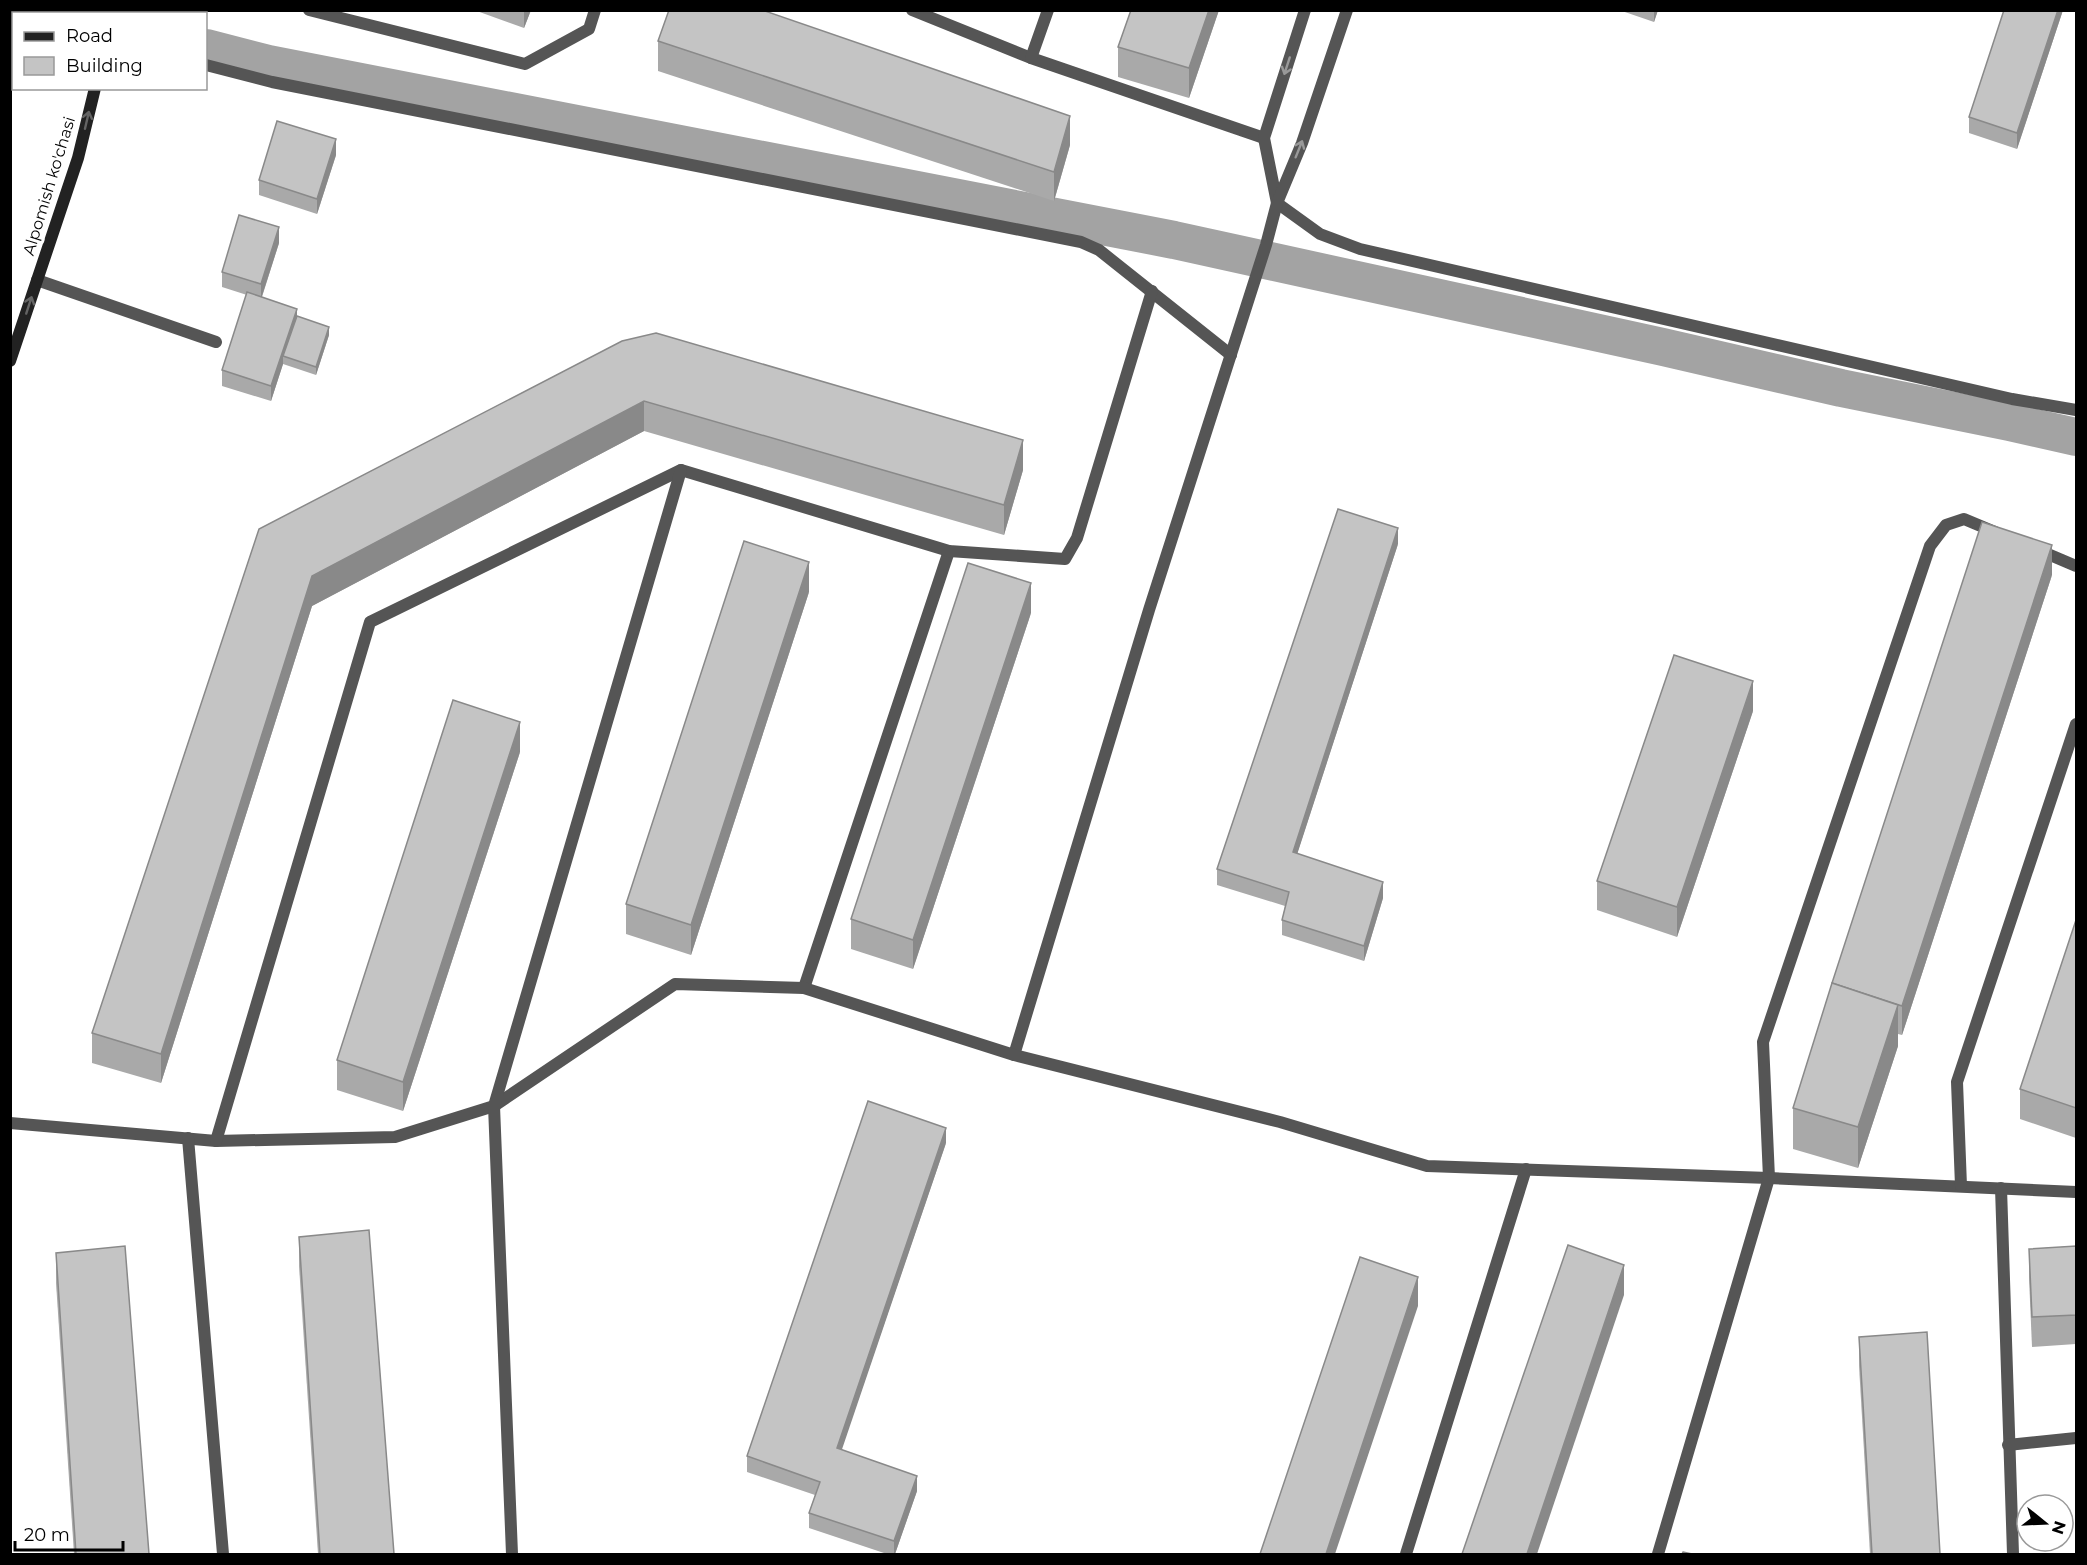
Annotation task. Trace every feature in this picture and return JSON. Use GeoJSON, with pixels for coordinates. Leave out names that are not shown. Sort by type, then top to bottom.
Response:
{"type":"FeatureCollection","features":[{"type":"Feature","properties":{"kind":"main road","name":"Alpomish ko'chasi"},"geometry":{"type":"LineString","coordinates":[[10,361],[78,158],[95,90]]}},
{"type":"Feature","properties":{"kind":"lane"},"geometry":{"type":"LineString","coordinates":[[309,10],[525,64],[589,29],[595,10]]}},
{"type":"Feature","properties":{"kind":"lane"},"geometry":{"type":"LineString","coordinates":[[912,10],[1031,58],[1264,138]]}},
{"type":"Feature","properties":{"kind":"lane"},"geometry":{"type":"LineString","coordinates":[[1031,58],[1048,10]]}},
{"type":"Feature","properties":{"kind":"lane"},"geometry":{"type":"LineString","coordinates":[[1305,10],[1264,138],[1276,203],[1320,234],[1360,249],[2012,399],[2076,410]]}},
{"type":"Feature","properties":{"kind":"lane"},"geometry":{"type":"LineString","coordinates":[[1014,1055],[1149,610],[1266,245],[1276,203],[1302,143],[1347,10]]}},
{"type":"Feature","properties":{"kind":"lane"},"geometry":{"type":"LineString","coordinates":[[207,65],[272,82],[1081,242],[1099,250],[1231,355]]}},
{"type":"Feature","properties":{"kind":"lane"},"geometry":{"type":"LineString","coordinates":[[37,280],[216,342]]}},
{"type":"Feature","properties":{"kind":"lane"},"geometry":{"type":"LineString","coordinates":[[216,1141],[370,622],[681,470],[949,551],[1065,559],[1077,538],[1152,291]]}},
{"type":"Feature","properties":{"kind":"lane"},"geometry":{"type":"LineString","coordinates":[[512,1554],[494,1106],[681,470]]}},
{"type":"Feature","properties":{"kind":"lane"},"geometry":{"type":"LineString","coordinates":[[1658,1554],[1769,1178],[1763,1042],[1930,546],[1946,525],[1964,519],[2005,536]]}},
{"type":"Feature","properties":{"kind":"lane"},"geometry":{"type":"LineString","coordinates":[[2025,545],[2076,566]]}},
{"type":"Feature","properties":{"kind":"lane"},"geometry":{"type":"LineString","coordinates":[[804,988],[949,551]]}},
{"type":"Feature","properties":{"kind":"lane"},"geometry":{"type":"LineString","coordinates":[[1961,1186],[1958,1082],[2076,723]]}},
{"type":"Feature","properties":{"kind":"lane"},"geometry":{"type":"LineString","coordinates":[[10,1123],[216,1141],[394,1137],[494,1106],[675,984],[804,988],[1014,1055],[1280,1122],[1426,1166],[2076,1192]]}},
{"type":"Feature","properties":{"kind":"lane"},"geometry":{"type":"LineString","coordinates":[[188,1138],[223,1554]]}},
{"type":"Feature","properties":{"kind":"lane"},"geometry":{"type":"LineString","coordinates":[[1406,1554],[1526,1169]]}},
{"type":"Feature","properties":{"kind":"lane"},"geometry":{"type":"LineString","coordinates":[[2001,1188],[2013,1554]]}},
{"type":"Feature","properties":{"kind":"lane"},"geometry":{"type":"LineString","coordinates":[[2008,1445],[2076,1438]]}},
{"type":"Feature","properties":{"kind":"building"},"geometry":{"type":"Polygon","coordinates":[[[669,10],[762,10],[1070,116],[1054,172],[658,41],[669,10]]]}},
{"type":"Feature","properties":{"kind":"building"},"geometry":{"type":"Polygon","coordinates":[[[1131,10],[1209,10],[1189,68],[1118,47],[1131,10]]]}},
{"type":"Feature","properties":{"kind":"building"},"geometry":{"type":"Polygon","coordinates":[[[2004,10],[2058,10],[2017,133],[1969,117],[2004,10]]]}},
{"type":"Feature","properties":{"kind":"building"},"geometry":{"type":"Polygon","coordinates":[[[277,121],[336,139],[317,199],[259,180],[277,121]]]}},
{"type":"Feature","properties":{"kind":"building"},"geometry":{"type":"Polygon","coordinates":[[[239,215],[279,227],[261,284],[222,272],[239,215]]]}},
{"type":"Feature","properties":{"kind":"building"},"geometry":{"type":"Polygon","coordinates":[[[247,292],[297,309],[271,386],[222,370],[247,292]]]}},
{"type":"Feature","properties":{"kind":"building"},"geometry":{"type":"Polygon","coordinates":[[[297,316],[329,327],[316,367],[283,356],[297,316]]]}},
{"type":"Feature","properties":{"kind":"building"},"geometry":{"type":"Polygon","coordinates":[[[656,333],[1023,440],[1004,505],[644,401],[312,576],[161,1054],[92,1033],[259,529],[622,341],[656,333]]]}},
{"type":"Feature","properties":{"kind":"building"},"geometry":{"type":"Polygon","coordinates":[[[1338,509],[1398,528],[1293,852],[1383,882],[1364,946],[1282,920],[1289,892],[1217,869],[1338,509]]]}},
{"type":"Feature","properties":{"kind":"building"},"geometry":{"type":"Polygon","coordinates":[[[1982,522],[2052,545],[1902,1006],[1832,983],[1982,522]]]}},
{"type":"Feature","properties":{"kind":"building"},"geometry":{"type":"Polygon","coordinates":[[[744,541],[809,562],[691,925],[626,904],[744,541]]]}},
{"type":"Feature","properties":{"kind":"building"},"geometry":{"type":"Polygon","coordinates":[[[968,563],[1031,583],[913,940],[851,919],[968,563]]]}},
{"type":"Feature","properties":{"kind":"building"},"geometry":{"type":"Polygon","coordinates":[[[1674,655],[1753,681],[1677,907],[1597,881],[1674,655]]]}},
{"type":"Feature","properties":{"kind":"building"},"geometry":{"type":"Polygon","coordinates":[[[453,700],[520,722],[403,1082],[337,1060],[453,700]]]}},
{"type":"Feature","properties":{"kind":"building"},"geometry":{"type":"Polygon","coordinates":[[[2076,920],[2076,1108],[2020,1089],[2076,920]]]}},
{"type":"Feature","properties":{"kind":"building"},"geometry":{"type":"Polygon","coordinates":[[[1832,983],[1898,1005],[1858,1127],[1793,1108],[1832,983]]]}},
{"type":"Feature","properties":{"kind":"building"},"geometry":{"type":"Polygon","coordinates":[[[868,1101],[946,1128],[837,1448],[917,1476],[894,1541],[809,1513],[820,1482],[747,1456],[868,1101]]]}},
{"type":"Feature","properties":{"kind":"building"},"geometry":{"type":"Polygon","coordinates":[[[369,1230],[394,1554],[320,1554],[299,1237],[369,1230]]]}},
{"type":"Feature","properties":{"kind":"building"},"geometry":{"type":"Polygon","coordinates":[[[1568,1245],[1624,1265],[1527,1554],[1462,1554],[1568,1245]]]}},
{"type":"Feature","properties":{"kind":"building"},"geometry":{"type":"Polygon","coordinates":[[[125,1246],[149,1554],[76,1554],[56,1253],[125,1246]]]}},
{"type":"Feature","properties":{"kind":"building"},"geometry":{"type":"Polygon","coordinates":[[[2076,1246],[2076,1315],[2032,1317],[2029,1249],[2076,1246]]]}},
{"type":"Feature","properties":{"kind":"building"},"geometry":{"type":"Polygon","coordinates":[[[1360,1257],[1418,1277],[1326,1554],[1260,1554],[1360,1257]]]}},
{"type":"Feature","properties":{"kind":"building"},"geometry":{"type":"Polygon","coordinates":[[[1927,1332],[1940,1554],[1872,1554],[1859,1337],[1927,1332]]]}},
{"type":"Feature","properties":{"kind":"waterway"},"geometry":{"type":"LineString","coordinates":[[207,48],[268,64],[1174,240],[1841,388],[2076,437]]}}]}
